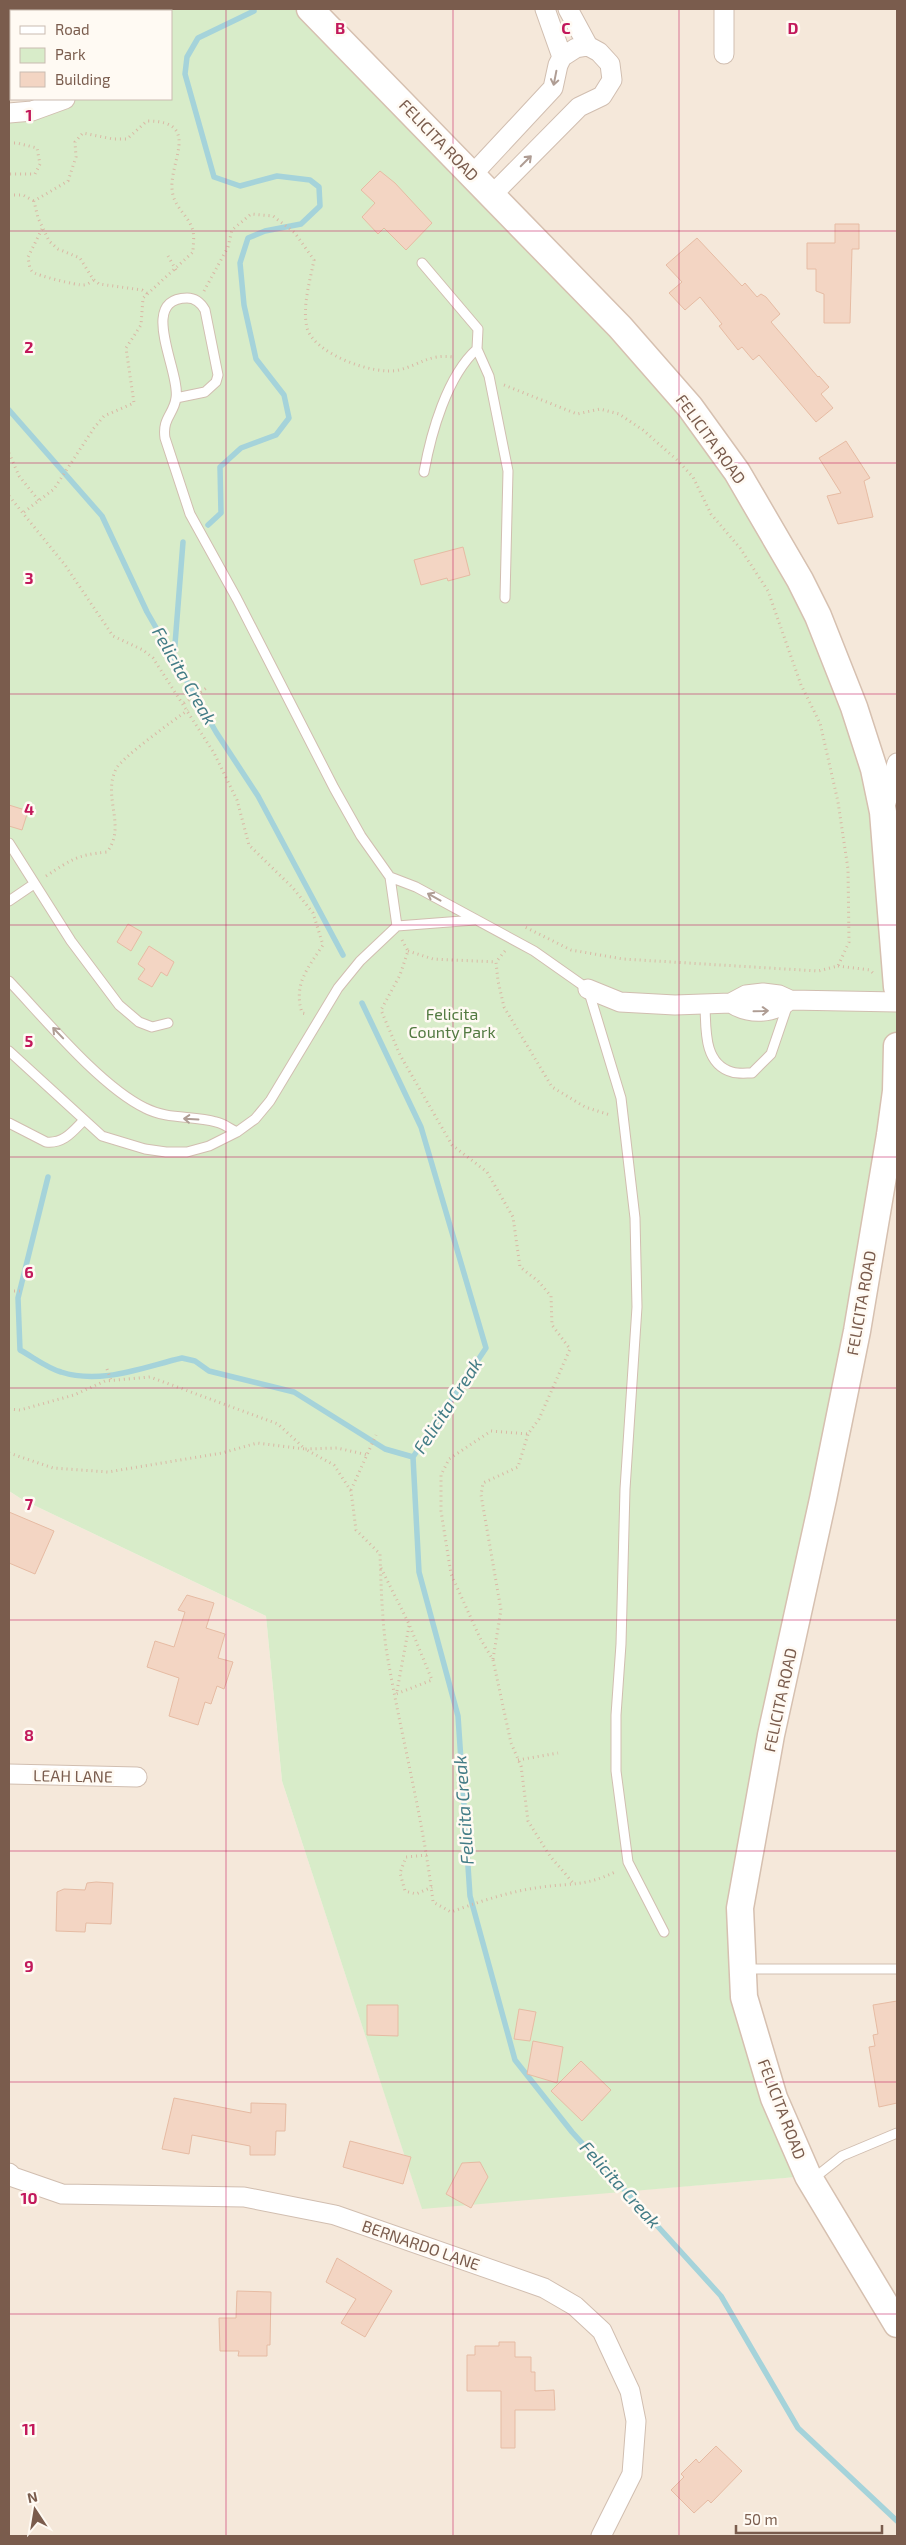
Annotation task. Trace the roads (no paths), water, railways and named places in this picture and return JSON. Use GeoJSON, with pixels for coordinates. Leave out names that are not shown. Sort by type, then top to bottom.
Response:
{"type":"FeatureCollection","features":[{"type":"Feature","properties":{"kind":"main road","name":"FELICITA ROAD"},"geometry":{"type":"LineString","coordinates":[[310,9],[620,327],[690,407],[737,472],[800,580],[818,616],[854,707],[874,769],[883,812],[887,981]]}},
{"type":"Feature","properties":{"kind":"main road","name":"FELICITA ROAD"},"geometry":{"type":"LineString","coordinates":[[897,1046],[896,1091],[890,1135],[857,1331],[823,1499],[771,1735],[740,1908],[744,1997],[774,2098],[811,2181],[897,2324]]}},
{"type":"Feature","properties":{"kind":"street"},"geometry":{"type":"LineString","coordinates":[[545,9],[562,57]]}},
{"type":"Feature","properties":{"kind":"street"},"geometry":{"type":"LineString","coordinates":[[492,195],[579,107],[602,96],[612,80],[610,64],[599,52],[588,46],[568,9]]}},
{"type":"Feature","properties":{"kind":"street"},"geometry":{"type":"LineString","coordinates":[[724,9],[724,54]]}},
{"type":"Feature","properties":{"kind":"street"},"geometry":{"type":"LineString","coordinates":[[472,175],[553,88],[558,65],[562,57],[576,48],[588,46]]}},
{"type":"Feature","properties":{"kind":"street"},"geometry":{"type":"LineString","coordinates":[[9,114],[32,111],[62,100]]}},
{"type":"Feature","properties":{"kind":"street"},"geometry":{"type":"LineString","coordinates":[[883,812],[897,763]]}},
{"type":"Feature","properties":{"kind":"street"},"geometry":{"type":"LineString","coordinates":[[588,988],[620,1002],[674,1005],[731,1003],[746,995],[764,993],[779,995],[790,1000],[897,1002]]}},
{"type":"Feature","properties":{"kind":"street","name":"LEAH LANE"},"geometry":{"type":"LineString","coordinates":[[9,1774],[137,1777]]}},
{"type":"Feature","properties":{"kind":"street","name":"BERNARDO LANE"},"geometry":{"type":"LineString","coordinates":[[9,2173],[14,2177],[62,2194],[244,2197],[335,2215],[544,2288],[575,2306],[602,2331],[630,2391],[636,2421],[632,2474],[601,2536]]}},
{"type":"Feature","properties":{"kind":"lane"},"geometry":{"type":"LineString","coordinates":[[422,263],[478,329],[477,349],[489,376],[508,471],[505,598]]}},
{"type":"Feature","properties":{"kind":"lane"},"geometry":{"type":"LineString","coordinates":[[176,398],[205,392],[216,382],[218,375],[205,310],[198,302],[191,298],[176,300],[164,310],[162,318],[176,398],[166,418],[164,429],[190,514],[237,599],[334,788],[366,843],[390,877],[395,927]]}},
{"type":"Feature","properties":{"kind":"lane"},"geometry":{"type":"LineString","coordinates":[[424,472],[430,439],[452,384],[466,359],[477,349]]}},
{"type":"Feature","properties":{"kind":"lane"},"geometry":{"type":"LineString","coordinates":[[9,843],[71,941],[119,1006],[139,1022],[152,1027],[168,1023]]}},
{"type":"Feature","properties":{"kind":"lane"},"geometry":{"type":"LineString","coordinates":[[390,877],[416,887],[534,951],[588,988],[623,1112],[635,1218],[636,1307],[626,1489],[616,1771],[629,1865],[664,1932]]}},
{"type":"Feature","properties":{"kind":"lane"},"geometry":{"type":"LineString","coordinates":[[9,901],[34,884]]}},
{"type":"Feature","properties":{"kind":"lane"},"geometry":{"type":"LineString","coordinates":[[9,1051],[102,1136],[121,1143],[166,1152],[188,1152],[209,1146],[237,1132],[255,1119],[284,1082],[318,1018],[338,988],[360,961],[395,927],[476,920]]}},
{"type":"Feature","properties":{"kind":"lane"},"geometry":{"type":"LineString","coordinates":[[9,981],[83,1058],[127,1098],[146,1109],[164,1115],[218,1122],[237,1132]]}},
{"type":"Feature","properties":{"kind":"lane"},"geometry":{"type":"LineString","coordinates":[[705,1004],[706,1032],[711,1056],[721,1066],[732,1072],[752,1073],[771,1054],[790,1000]]}},
{"type":"Feature","properties":{"kind":"lane"},"geometry":{"type":"LineString","coordinates":[[9,1123],[46,1142],[53,1143],[67,1137],[84,1120]]}},
{"type":"Feature","properties":{"kind":"lane"},"geometry":{"type":"LineString","coordinates":[[743,1969],[897,1969]]}},
{"type":"Feature","properties":{"kind":"lane"},"geometry":{"type":"LineString","coordinates":[[811,2181],[842,2156],[859,2147],[897,2133]]}},
{"type":"Feature","properties":{"kind":"waterway"},"geometry":{"type":"LineString","coordinates":[[208,525],[221,513],[220,467],[241,448],[276,435],[289,418],[284,395],[256,359],[244,305],[240,263],[248,238],[265,231],[301,224],[320,206],[319,187],[310,180],[277,176],[240,186],[214,177],[185,74],[187,57],[198,38],[254,11]]}},
{"type":"Feature","properties":{"kind":"waterway","name":"Felicita Creak"},"geometry":{"type":"LineString","coordinates":[[9,410],[102,516],[147,612],[216,732],[258,796],[343,955]]}},
{"type":"Feature","properties":{"kind":"waterway"},"geometry":{"type":"LineString","coordinates":[[174,657],[183,542]]}},
{"type":"Feature","properties":{"kind":"waterway","name":"Felicita Creak"},"geometry":{"type":"LineString","coordinates":[[362,1003],[421,1127],[486,1348],[413,1457],[419,1572],[458,1716],[470,1896],[515,2060],[572,2132],[721,2296],[798,2428],[897,2521]]}},
{"type":"Feature","properties":{"kind":"waterway"},"geometry":{"type":"LineString","coordinates":[[48,1177],[18,1298],[20,1350],[61,1372],[91,1377],[137,1370],[182,1358],[195,1361],[209,1371],[294,1392],[385,1449],[413,1457]]}},
{"type":"Feature","properties":{"kind":"park label","name":"Felicita County Park"},"geometry":{"type":"Point","coordinates":[452,1023]}}]}
